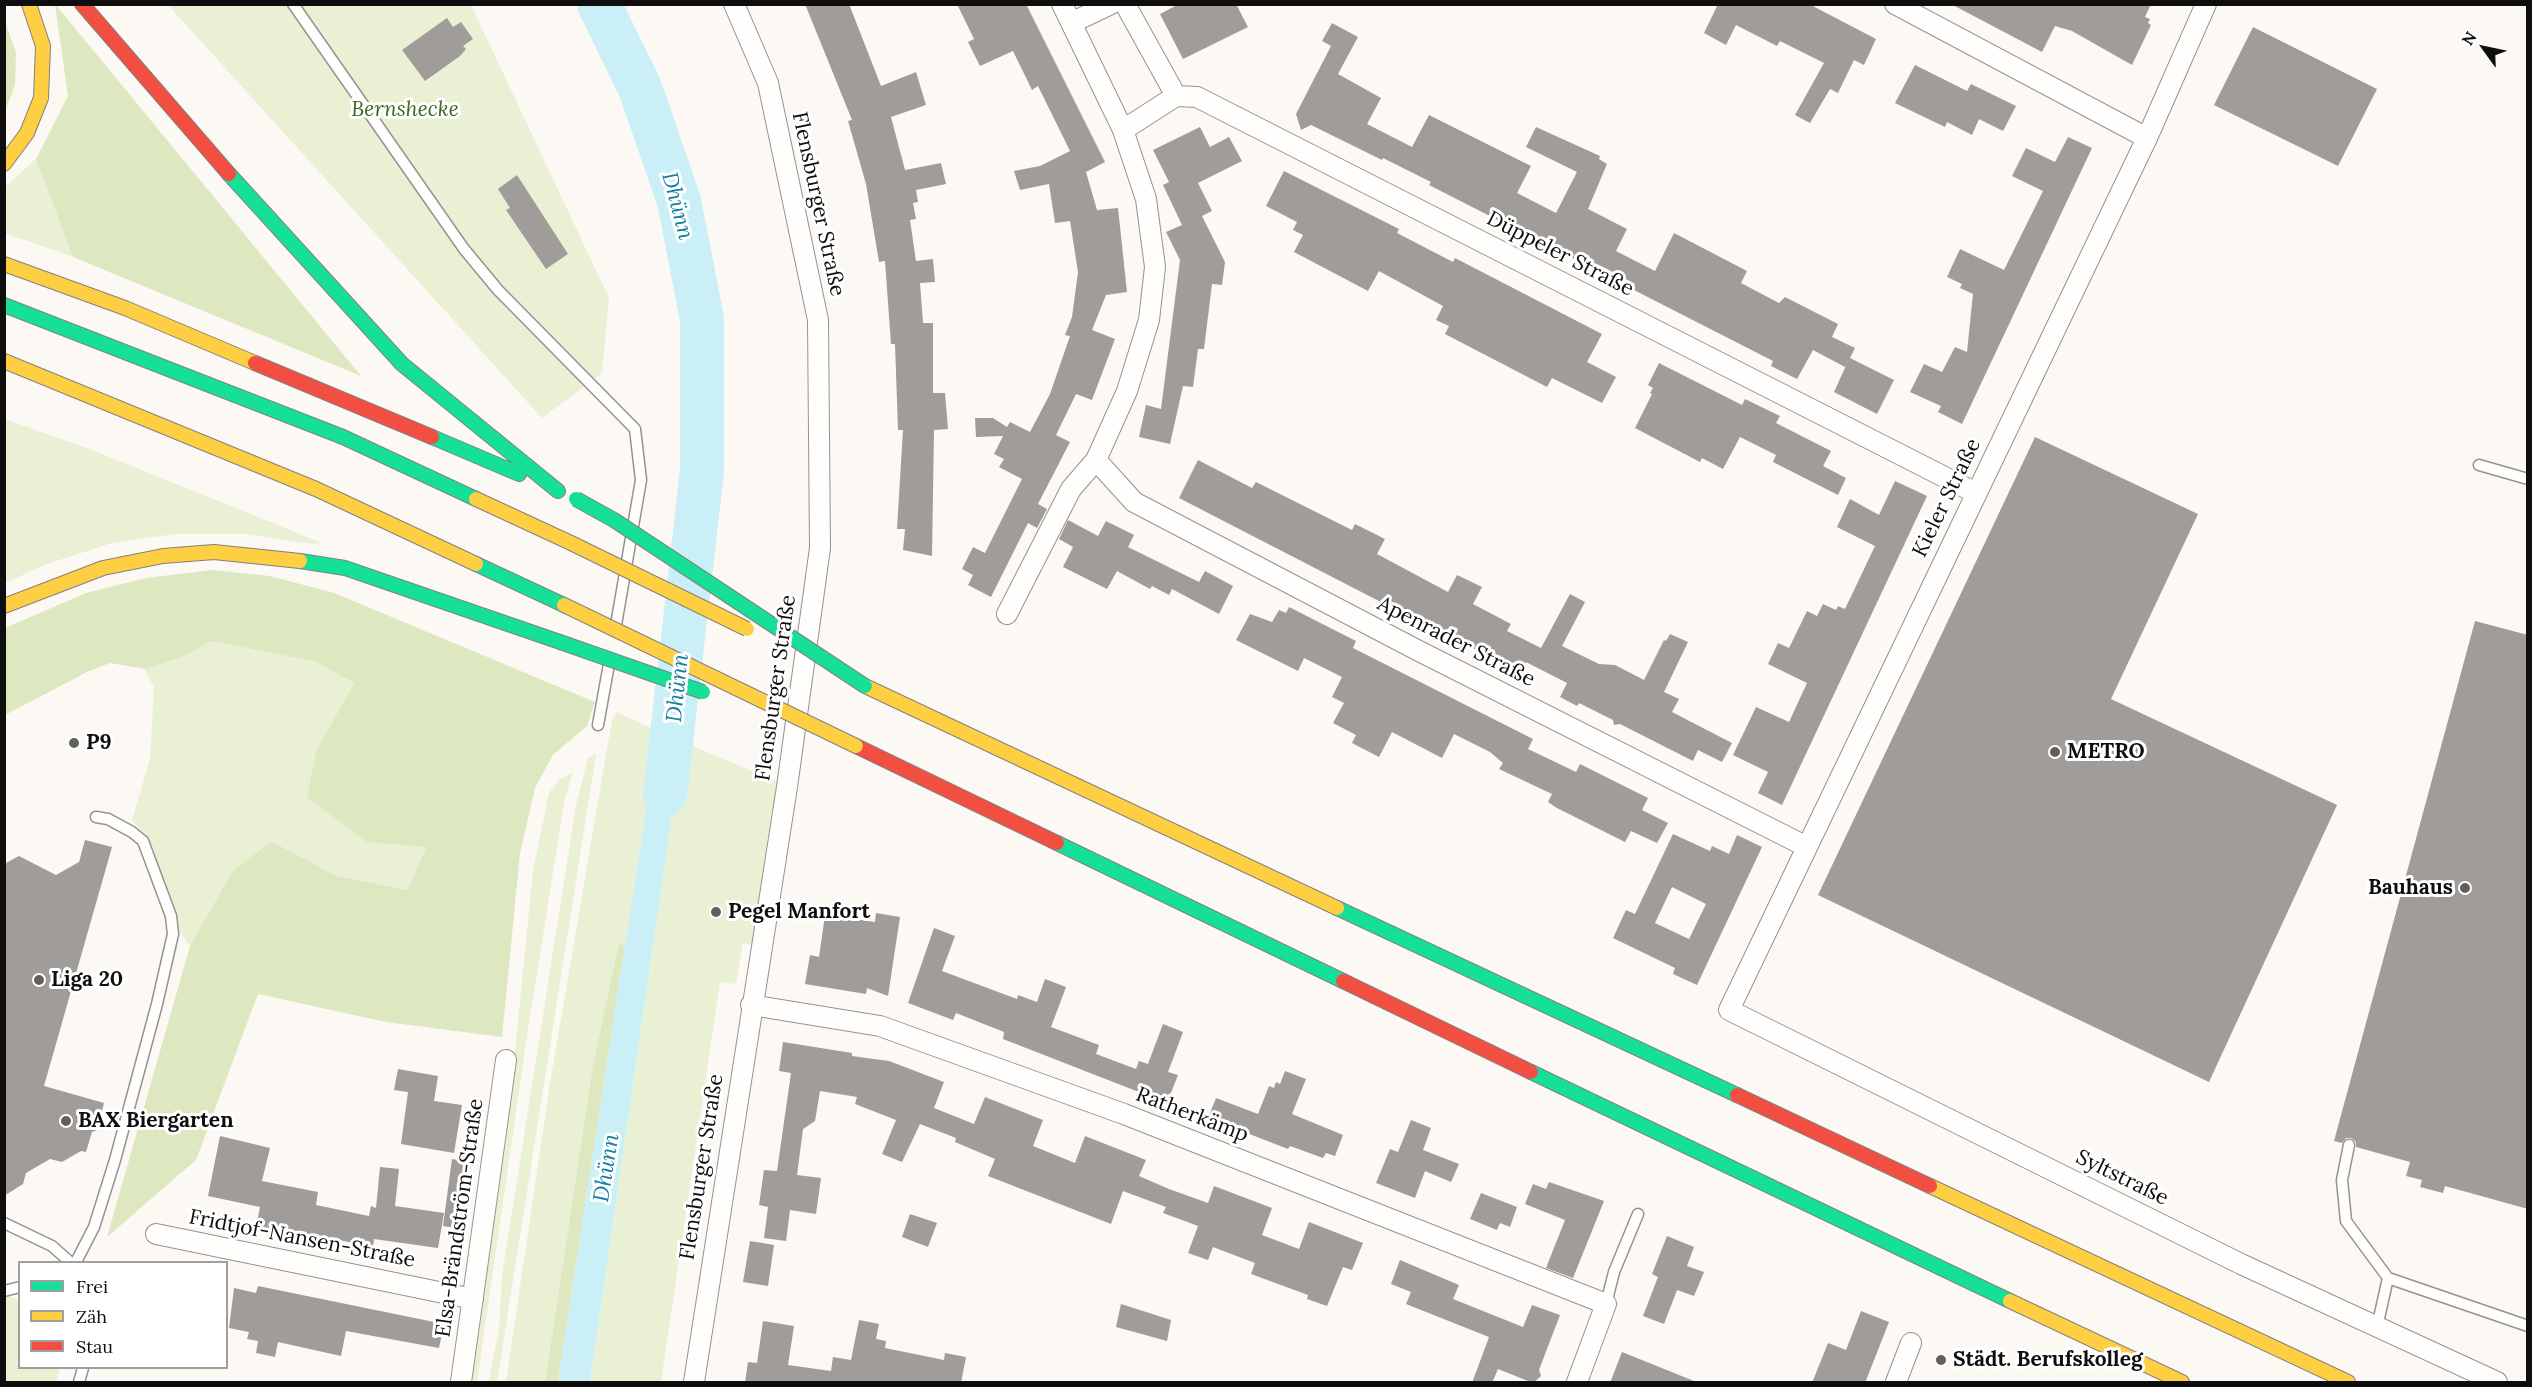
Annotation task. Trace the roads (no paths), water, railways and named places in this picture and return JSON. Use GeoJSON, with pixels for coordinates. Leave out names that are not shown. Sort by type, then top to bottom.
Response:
{"type":"FeatureCollection","features":[{"type":"Feature","properties":{"kind":"highway"},"geometry":{"type":"LineString","coordinates":[[4,164],[27,133],[41,98],[44,70],[43,46],[29,4]]}},
{"type":"Feature","properties":{"kind":"highway"},"geometry":{"type":"LineString","coordinates":[[82,4],[279,230],[385,347],[402,364],[558,490]]}},
{"type":"Feature","properties":{"kind":"highway"},"geometry":{"type":"LineString","coordinates":[[4,264],[125,308],[383,414],[558,490],[614,520],[865,686]]}},
{"type":"Feature","properties":{"kind":"highway"},"geometry":{"type":"LineString","coordinates":[[4,304],[343,437],[571,543],[865,686],[2348,1383]]}},
{"type":"Feature","properties":{"kind":"highway"},"geometry":{"type":"LineString","coordinates":[[4,361],[316,489],[564,605],[1792,1198],[2182,1383]]}},
{"type":"Feature","properties":{"kind":"highway"},"geometry":{"type":"LineString","coordinates":[[4,368],[31,371]]}},
{"type":"Feature","properties":{"kind":"highway"},"geometry":{"type":"LineString","coordinates":[[4,606],[103,568],[163,556],[214,552],[262,555],[345,568],[713,696]]}},
{"type":"Feature","properties":{"kind":"highway"},"geometry":{"type":"LineString","coordinates":[[735,704],[856,746]]}},
{"type":"Feature","properties":{"kind":"street","name":"Flensburger Straße"},"geometry":{"type":"LineString","coordinates":[[694,1383],[751,1005],[787,787],[820,548],[818,320],[768,83],[734,4]]}},
{"type":"Feature","properties":{"kind":"street"},"geometry":{"type":"LineString","coordinates":[[1007,614],[1071,489],[1096,460],[1126,391],[1149,320],[1155,267],[1146,199],[1123,130],[1062,4]]}},
{"type":"Feature","properties":{"kind":"street"},"geometry":{"type":"LineString","coordinates":[[1071,23],[1111,4]]}},
{"type":"Feature","properties":{"kind":"street"},"geometry":{"type":"LineString","coordinates":[[1123,130],[1176,96],[1125,4]]}},
{"type":"Feature","properties":{"kind":"street"},"geometry":{"type":"LineString","coordinates":[[1895,4],[2147,138]]}},
{"type":"Feature","properties":{"kind":"street","name":"Kieler Straße"},"geometry":{"type":"LineString","coordinates":[[1729,1010],[2147,138],[2206,4]]}},
{"type":"Feature","properties":{"kind":"street","name":"Düppeler Straße"},"geometry":{"type":"LineString","coordinates":[[1176,96],[1197,97],[1976,493]]}},
{"type":"Feature","properties":{"kind":"street","name":"Apenrader Straße"},"geometry":{"type":"LineString","coordinates":[[1096,460],[1134,502],[1417,650],[1807,847]]}},
{"type":"Feature","properties":{"kind":"street","name":"Ratherkämp"},"geometry":{"type":"LineString","coordinates":[[751,1005],[880,1026],[1124,1114],[1606,1304]]}},
{"type":"Feature","properties":{"kind":"street","name":"Syltstraße"},"geometry":{"type":"LineString","coordinates":[[1729,1010],[2241,1264],[2497,1383]]}},
{"type":"Feature","properties":{"kind":"street","name":"Elsa-Brändström-Straße"},"geometry":{"type":"LineString","coordinates":[[461,1383],[506,1060]]}},
{"type":"Feature","properties":{"kind":"street","name":"Fridtjof-Nansen-Straße"},"geometry":{"type":"LineString","coordinates":[[156,1234],[473,1299]]}},
{"type":"Feature","properties":{"kind":"street"},"geometry":{"type":"LineString","coordinates":[[1577,1383],[1606,1304]]}},
{"type":"Feature","properties":{"kind":"street"},"geometry":{"type":"LineString","coordinates":[[1896,1383],[1911,1343]]}},
{"type":"Feature","properties":{"kind":"lane"},"geometry":{"type":"LineString","coordinates":[[293,4],[471,257],[498,290],[635,429],[641,480],[598,725]]}},
{"type":"Feature","properties":{"kind":"lane"},"geometry":{"type":"LineString","coordinates":[[2479,465],[2528,479]]}},
{"type":"Feature","properties":{"kind":"lane"},"geometry":{"type":"LineString","coordinates":[[77,1261],[94,1227],[115,1160],[157,1004],[173,934],[171,916],[143,842],[116,823],[96,817]]}},
{"type":"Feature","properties":{"kind":"lane"},"geometry":{"type":"LineString","coordinates":[[2349,1145],[2342,1180],[2346,1221],[2388,1278],[2528,1326]]}},
{"type":"Feature","properties":{"kind":"lane"},"geometry":{"type":"LineString","coordinates":[[1606,1304],[1614,1272],[1638,1214]]}},
{"type":"Feature","properties":{"kind":"lane"},"geometry":{"type":"LineString","coordinates":[[4,1223],[52,1246],[68,1261]]}},
{"type":"Feature","properties":{"kind":"lane"},"geometry":{"type":"LineString","coordinates":[[2377,1327],[2388,1278]]}},
{"type":"Feature","properties":{"kind":"water"},"geometry":{"type":"Polygon","coordinates":[[[658,731],[686,743],[673,807],[590,1382],[558,1382],[658,731]]]}},
{"type":"Feature","properties":{"kind":"waterway","name":"Dhünn"},"geometry":{"type":"LineString","coordinates":[[599,4],[640,88],[679,201],[702,319],[702,471],[665,795]]}},
{"type":"Feature","properties":{"kind":"place","name":"P9"},"geometry":{"type":"Point","coordinates":[74,743]}},
{"type":"Feature","properties":{"kind":"place","name":"METRO"},"geometry":{"type":"Point","coordinates":[2055,752]}},
{"type":"Feature","properties":{"kind":"place","name":"Bauhaus"},"geometry":{"type":"Point","coordinates":[2465,888]}},
{"type":"Feature","properties":{"kind":"place","name":"Pegel Manfort"},"geometry":{"type":"Point","coordinates":[716,912]}},
{"type":"Feature","properties":{"kind":"place","name":"Liga 20"},"geometry":{"type":"Point","coordinates":[39,980]}},
{"type":"Feature","properties":{"kind":"place","name":"BAX Biergarten"},"geometry":{"type":"Point","coordinates":[66,1121]}},
{"type":"Feature","properties":{"kind":"place","name":"Städt. Berufskolleg"},"geometry":{"type":"Point","coordinates":[1941,1360]}},
{"type":"Feature","properties":{"kind":"park label","name":"Bernshecke"},"geometry":{"type":"Point","coordinates":[405,110]}}]}
